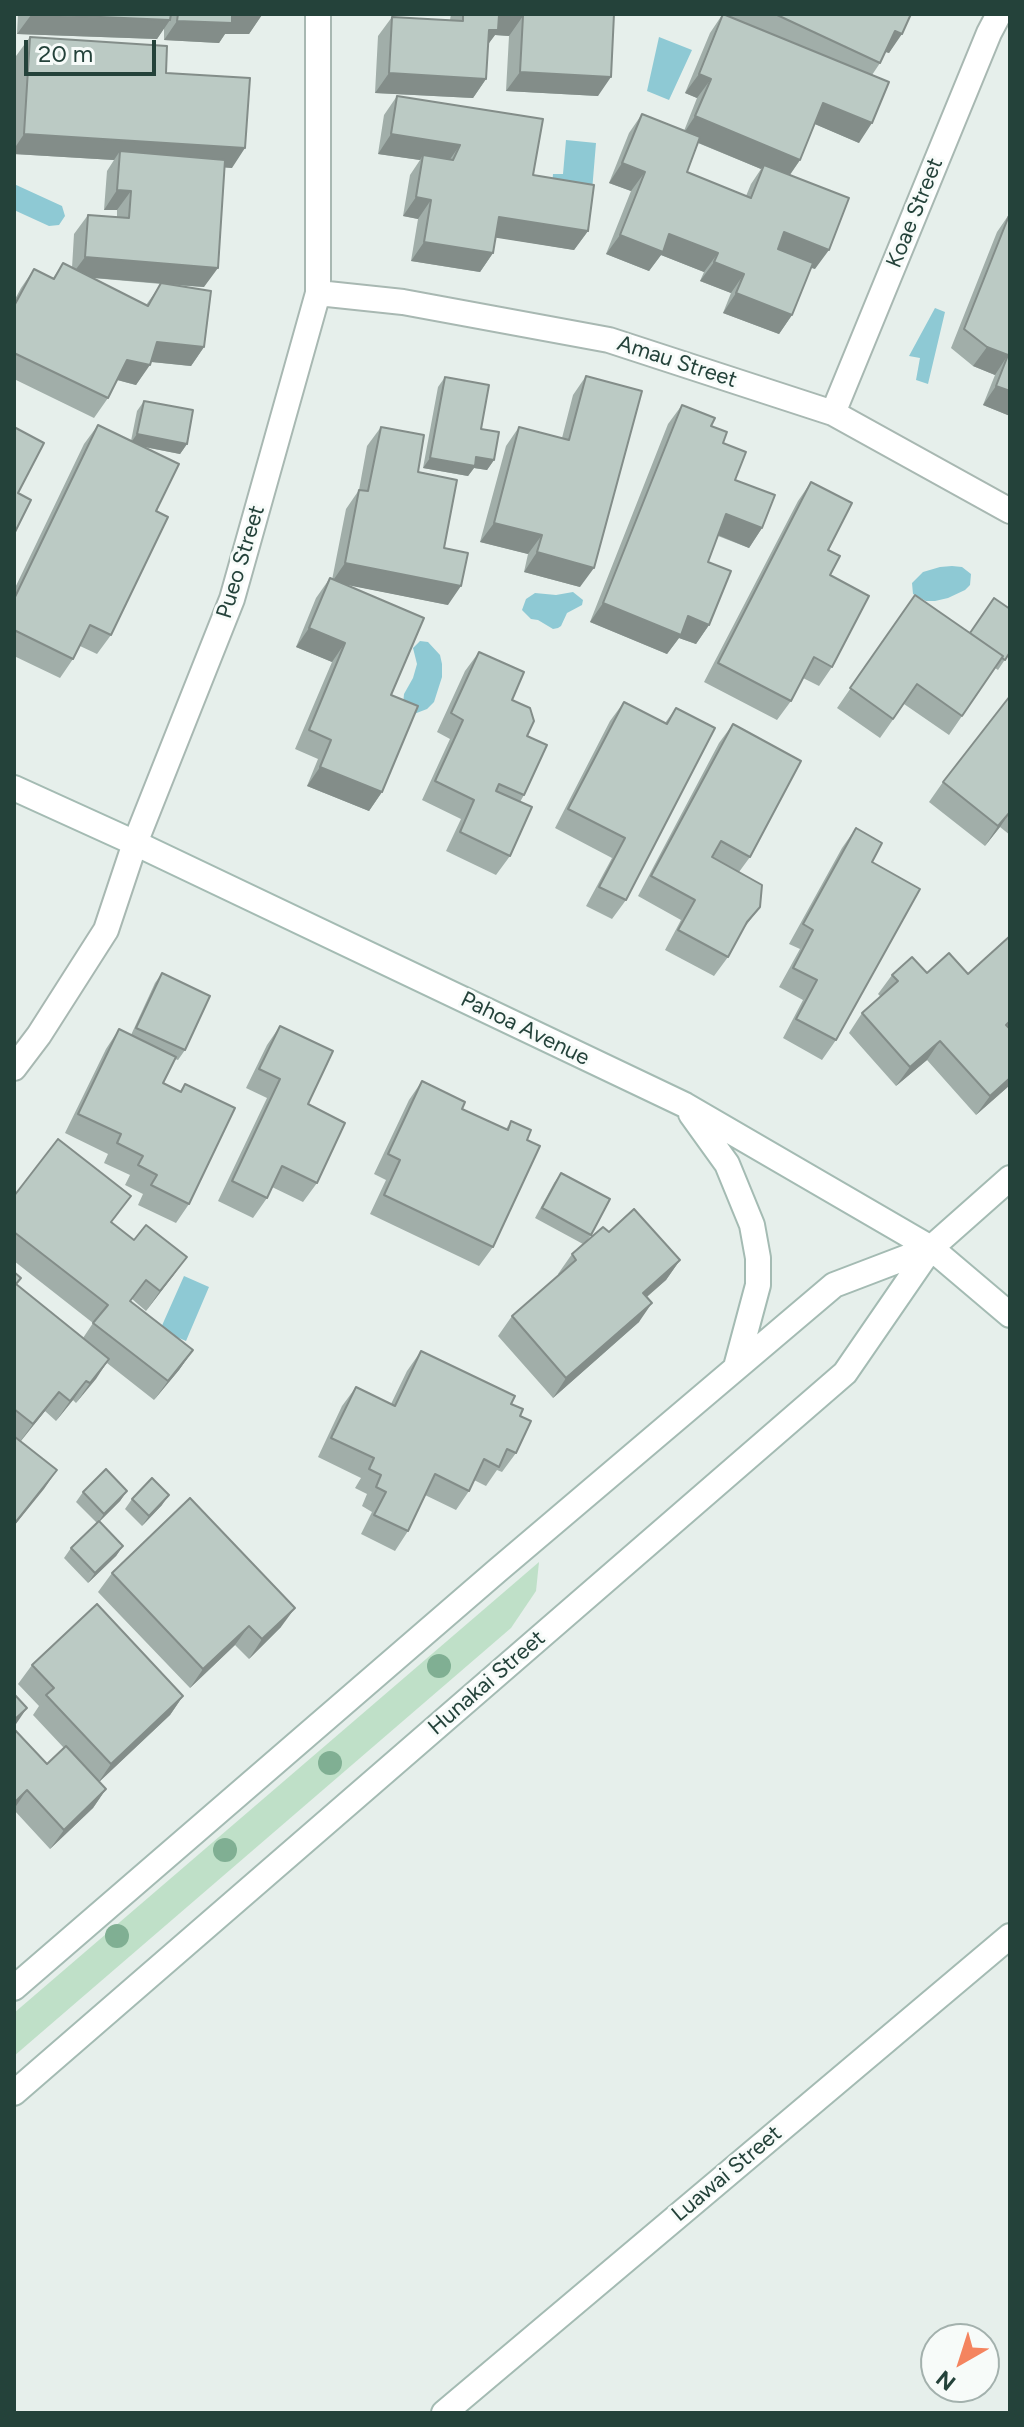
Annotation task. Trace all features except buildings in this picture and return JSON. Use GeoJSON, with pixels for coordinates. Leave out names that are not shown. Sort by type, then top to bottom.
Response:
{"type":"FeatureCollection","features":[{"type":"Feature","properties":{"kind":"street","name":"Pueo Street"},"geometry":{"type":"LineString","coordinates":[[14,1068],[39,1035],[106,930],[135,843],[232,599],[318,293],[318,14]]}},
{"type":"Feature","properties":{"kind":"street","name":"Koae Street"},"geometry":{"type":"LineString","coordinates":[[833,413],[999,14]]}},
{"type":"Feature","properties":{"kind":"street","name":"Amau Street"},"geometry":{"type":"LineString","coordinates":[[318,293],[403,302],[609,340],[833,413],[1010,511]]}},
{"type":"Feature","properties":{"kind":"street","name":"Pahoa Avenue"},"geometry":{"type":"LineString","coordinates":[[14,788],[685,1105],[931,1248],[1010,1315]]}},
{"type":"Feature","properties":{"kind":"street"},"geometry":{"type":"LineString","coordinates":[[685,1105],[727,1164],[752,1225],[758,1258],[758,1285],[736,1367]]}},
{"type":"Feature","properties":{"kind":"street","name":"Hunakai Street"},"geometry":{"type":"LineString","coordinates":[[14,2093],[845,1373],[931,1248],[1010,1178]]}},
{"type":"Feature","properties":{"kind":"street","name":"Hunakai Street"},"geometry":{"type":"LineString","coordinates":[[14,1988],[834,1285],[931,1248]]}},
{"type":"Feature","properties":{"kind":"street","name":"Luawai Street"},"geometry":{"type":"LineString","coordinates":[[444,2413],[1010,1936]]}},
{"type":"Feature","properties":{"kind":"green space"},"geometry":{"type":"Polygon","coordinates":[[[539,1562],[536,1591],[511,1628],[14,2056],[14,2013],[539,1562]]]}},
{"type":"Feature","properties":{"kind":"water"},"geometry":{"type":"Polygon","coordinates":[[[659,37],[692,50],[669,100],[647,91],[659,37]]]}},
{"type":"Feature","properties":{"kind":"water"},"geometry":{"type":"Polygon","coordinates":[[[566,140],[596,143],[592,191],[552,187],[553,174],[563,174],[566,140]]]}},
{"type":"Feature","properties":{"kind":"water"},"geometry":{"type":"Polygon","coordinates":[[[14,184],[62,206],[65,216],[59,225],[49,226],[14,210],[14,184]]]}},
{"type":"Feature","properties":{"kind":"water"},"geometry":{"type":"Polygon","coordinates":[[[935,308],[945,312],[928,384],[916,380],[920,358],[909,356],[935,308]]]}},
{"type":"Feature","properties":{"kind":"water"},"geometry":{"type":"Polygon","coordinates":[[[962,567],[971,574],[970,585],[965,590],[935,601],[926,601],[913,594],[912,583],[923,572],[962,567]]]}},
{"type":"Feature","properties":{"kind":"water"},"geometry":{"type":"Polygon","coordinates":[[[573,592],[583,600],[582,605],[567,613],[558,628],[553,629],[531,619],[522,610],[526,599],[535,593],[556,595],[573,592]]]}},
{"type":"Feature","properties":{"kind":"water"},"geometry":{"type":"Polygon","coordinates":[[[420,641],[428,642],[440,655],[442,677],[434,702],[427,709],[414,714],[403,704],[417,664],[413,648],[420,641]]]}},
{"type":"Feature","properties":{"kind":"water"},"geometry":{"type":"Polygon","coordinates":[[[184,1276],[209,1287],[186,1341],[160,1330],[184,1276]]]}}]}
